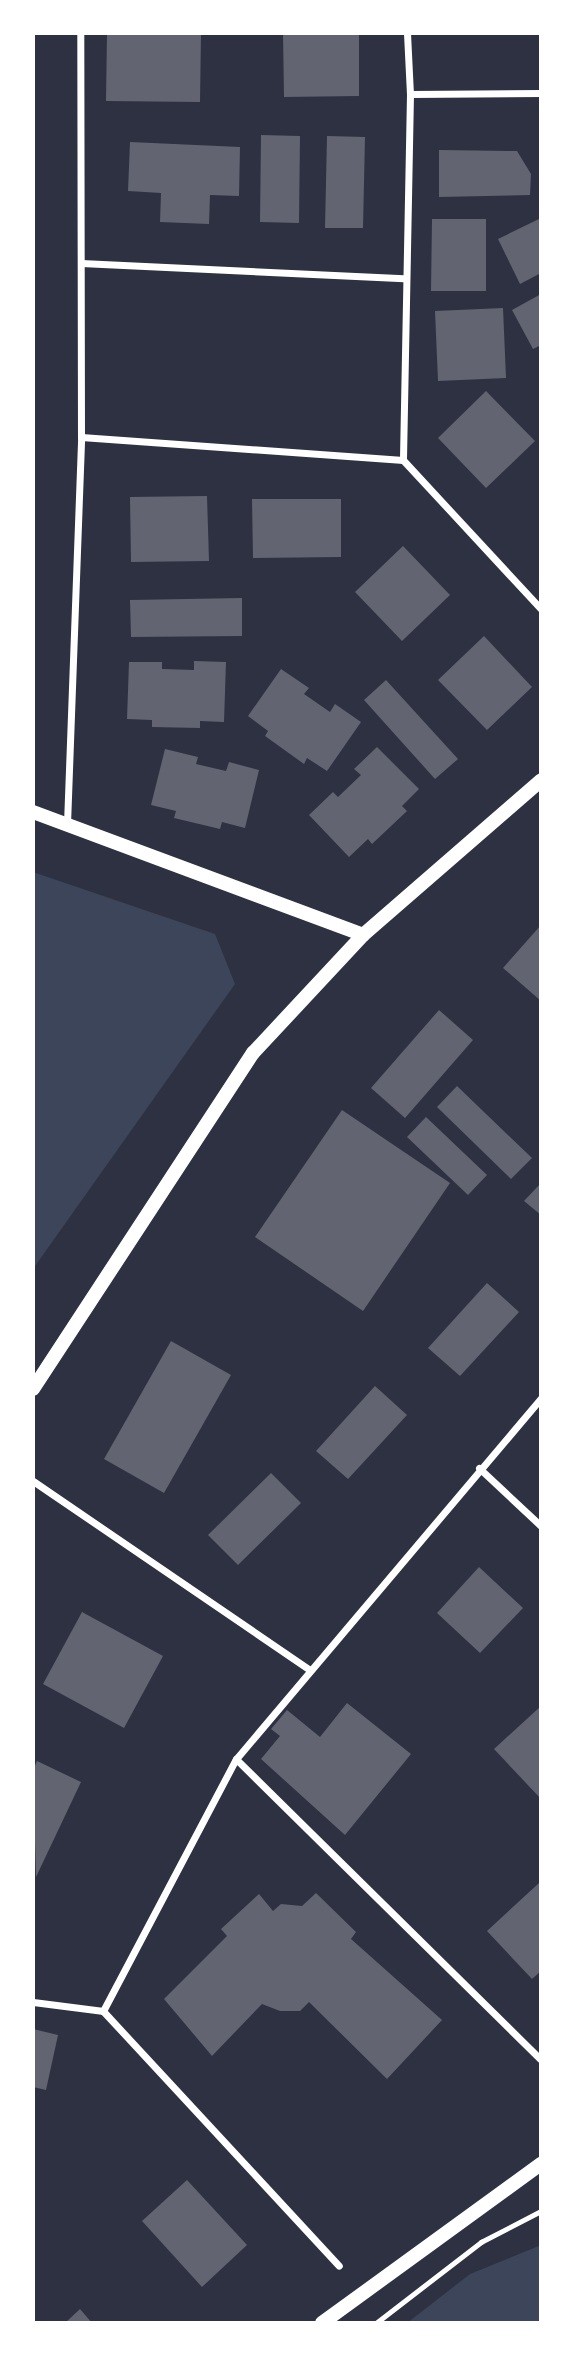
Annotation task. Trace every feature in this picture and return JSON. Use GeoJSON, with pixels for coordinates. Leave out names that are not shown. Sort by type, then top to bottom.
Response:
{"type":"FeatureCollection","features":[{"type":"Feature","properties":{"kind":"main road"},"geometry":{"type":"LineString","coordinates":[[33,1389],[253,1053],[363,935],[541,780]]}},
{"type":"Feature","properties":{"kind":"main road"},"geometry":{"type":"LineString","coordinates":[[33,813],[363,935]]}},
{"type":"Feature","properties":{"kind":"main road"},"geometry":{"type":"LineString","coordinates":[[322,2323],[541,2164]]}},
{"type":"Feature","properties":{"kind":"street"},"geometry":{"type":"LineString","coordinates":[[67,824],[80,437],[80,33]]}},
{"type":"Feature","properties":{"kind":"street"},"geometry":{"type":"LineString","coordinates":[[407,33],[410,94],[404,278],[403,460],[541,609]]}},
{"type":"Feature","properties":{"kind":"street"},"geometry":{"type":"LineString","coordinates":[[410,94],[541,93]]}},
{"type":"Feature","properties":{"kind":"street"},"geometry":{"type":"LineString","coordinates":[[81,263],[404,278]]}},
{"type":"Feature","properties":{"kind":"street"},"geometry":{"type":"LineString","coordinates":[[80,437],[403,460]]}},
{"type":"Feature","properties":{"kind":"street"},"geometry":{"type":"LineString","coordinates":[[103,2011],[236,1759],[479,1468],[541,1398]]}},
{"type":"Feature","properties":{"kind":"street"},"geometry":{"type":"LineString","coordinates":[[479,1468],[541,1526]]}},
{"type":"Feature","properties":{"kind":"street"},"geometry":{"type":"LineString","coordinates":[[33,1481],[310,1670]]}},
{"type":"Feature","properties":{"kind":"street"},"geometry":{"type":"LineString","coordinates":[[236,1759],[541,2060]]}},
{"type":"Feature","properties":{"kind":"street"},"geometry":{"type":"LineString","coordinates":[[33,2002],[103,2011],[339,2266]]}},
{"type":"Feature","properties":{"kind":"path"},"geometry":{"type":"LineString","coordinates":[[376,2323],[481,2242],[541,2211]]}},
{"type":"Feature","properties":{"kind":"shaded area"},"geometry":{"type":"Polygon","coordinates":[[[33,872],[215,934],[235,984],[33,1269],[33,872]]]}},
{"type":"Feature","properties":{"kind":"shaded area"},"geometry":{"type":"Polygon","coordinates":[[[541,2245],[541,2323],[407,2323],[470,2274],[541,2245]]]}},
{"type":"Feature","properties":{"kind":"building"},"geometry":{"type":"Polygon","coordinates":[[[107,33],[201,33],[200,102],[106,101],[107,33]]]}},
{"type":"Feature","properties":{"kind":"building"},"geometry":{"type":"Polygon","coordinates":[[[283,33],[359,33],[359,96],[284,97],[283,33]]]}},
{"type":"Feature","properties":{"kind":"building"},"geometry":{"type":"Polygon","coordinates":[[[261,135],[300,136],[299,223],[260,222],[261,135]]]}},
{"type":"Feature","properties":{"kind":"building"},"geometry":{"type":"Polygon","coordinates":[[[327,136],[365,137],[363,228],[325,228],[327,136]]]}},
{"type":"Feature","properties":{"kind":"building"},"geometry":{"type":"Polygon","coordinates":[[[130,142],[240,147],[239,196],[210,195],[209,224],[160,222],[161,193],[128,191],[130,142]]]}},
{"type":"Feature","properties":{"kind":"building"},"geometry":{"type":"Polygon","coordinates":[[[439,150],[517,151],[531,174],[530,195],[439,197],[439,150]]]}},
{"type":"Feature","properties":{"kind":"building"},"geometry":{"type":"Polygon","coordinates":[[[541,218],[541,273],[520,284],[498,239],[541,218]]]}},
{"type":"Feature","properties":{"kind":"building"},"geometry":{"type":"Polygon","coordinates":[[[432,219],[486,219],[486,291],[431,291],[432,219]]]}},
{"type":"Feature","properties":{"kind":"building"},"geometry":{"type":"Polygon","coordinates":[[[541,294],[541,345],[533,349],[512,310],[541,294]]]}},
{"type":"Feature","properties":{"kind":"building"},"geometry":{"type":"Polygon","coordinates":[[[503,308],[506,378],[438,381],[435,311],[503,308]]]}},
{"type":"Feature","properties":{"kind":"building"},"geometry":{"type":"Polygon","coordinates":[[[486,391],[535,441],[486,488],[438,438],[486,391]]]}},
{"type":"Feature","properties":{"kind":"building"},"geometry":{"type":"Polygon","coordinates":[[[207,496],[209,561],[131,562],[130,497],[207,496]]]}},
{"type":"Feature","properties":{"kind":"building"},"geometry":{"type":"Polygon","coordinates":[[[252,499],[341,499],[341,557],[253,558],[252,499]]]}},
{"type":"Feature","properties":{"kind":"building"},"geometry":{"type":"Polygon","coordinates":[[[403,546],[450,595],[402,641],[355,592],[403,546]]]}},
{"type":"Feature","properties":{"kind":"building"},"geometry":{"type":"Polygon","coordinates":[[[242,598],[242,636],[131,637],[130,600],[242,598]]]}},
{"type":"Feature","properties":{"kind":"building"},"geometry":{"type":"Polygon","coordinates":[[[484,636],[532,687],[487,730],[438,680],[484,636]]]}},
{"type":"Feature","properties":{"kind":"building"},"geometry":{"type":"Polygon","coordinates":[[[194,661],[226,662],[224,722],[200,721],[200,728],[152,727],[152,720],[127,719],[129,662],[162,662],[162,669],[194,670],[194,661]]]}},
{"type":"Feature","properties":{"kind":"building"},"geometry":{"type":"Polygon","coordinates":[[[281,669],[309,688],[304,694],[330,712],[335,704],[361,722],[327,771],[307,758],[304,764],[265,736],[268,731],[248,716],[281,669]]]}},
{"type":"Feature","properties":{"kind":"building"},"geometry":{"type":"Polygon","coordinates":[[[386,680],[458,759],[435,779],[364,700],[386,680]]]}},
{"type":"Feature","properties":{"kind":"building"},"geometry":{"type":"Polygon","coordinates":[[[377,747],[419,789],[402,806],[407,811],[372,844],[368,839],[349,857],[309,815],[333,792],[338,797],[361,775],[354,769],[377,747]]]}},
{"type":"Feature","properties":{"kind":"building"},"geometry":{"type":"Polygon","coordinates":[[[165,749],[198,757],[196,764],[226,771],[229,762],[259,770],[245,828],[222,822],[220,829],[174,818],[176,811],[151,805],[165,749]]]}},
{"type":"Feature","properties":{"kind":"building"},"geometry":{"type":"Polygon","coordinates":[[[541,925],[541,1001],[503,968],[541,925]]]}},
{"type":"Feature","properties":{"kind":"building"},"geometry":{"type":"Polygon","coordinates":[[[439,1010],[473,1040],[405,1118],[371,1088],[439,1010]]]}},
{"type":"Feature","properties":{"kind":"building"},"geometry":{"type":"Polygon","coordinates":[[[457,1086],[532,1158],[511,1179],[437,1107],[457,1086]]]}},
{"type":"Feature","properties":{"kind":"building"},"geometry":{"type":"Polygon","coordinates":[[[342,1110],[450,1183],[363,1311],[255,1237],[342,1110]]]}},
{"type":"Feature","properties":{"kind":"building"},"geometry":{"type":"Polygon","coordinates":[[[426,1117],[487,1175],[468,1195],[407,1137],[426,1117]]]}},
{"type":"Feature","properties":{"kind":"building"},"geometry":{"type":"Polygon","coordinates":[[[541,1183],[541,1215],[524,1201],[541,1183]]]}},
{"type":"Feature","properties":{"kind":"building"},"geometry":{"type":"Polygon","coordinates":[[[487,1283],[519,1312],[460,1376],[428,1348],[487,1283]]]}},
{"type":"Feature","properties":{"kind":"building"},"geometry":{"type":"Polygon","coordinates":[[[171,1341],[231,1375],[164,1493],[104,1459],[171,1341]]]}},
{"type":"Feature","properties":{"kind":"building"},"geometry":{"type":"Polygon","coordinates":[[[375,1386],[407,1415],[348,1479],[316,1451],[375,1386]]]}},
{"type":"Feature","properties":{"kind":"building"},"geometry":{"type":"Polygon","coordinates":[[[271,1473],[301,1503],[238,1565],[208,1535],[271,1473]]]}},
{"type":"Feature","properties":{"kind":"building"},"geometry":{"type":"Polygon","coordinates":[[[479,1567],[523,1608],[480,1653],[437,1613],[479,1567]]]}},
{"type":"Feature","properties":{"kind":"building"},"geometry":{"type":"Polygon","coordinates":[[[82,1612],[163,1656],[124,1728],[43,1684],[82,1612]]]}},
{"type":"Feature","properties":{"kind":"building"},"geometry":{"type":"Polygon","coordinates":[[[347,1703],[411,1754],[345,1835],[261,1759],[280,1736],[271,1729],[287,1710],[320,1737],[347,1703]]]}},
{"type":"Feature","properties":{"kind":"building"},"geometry":{"type":"Polygon","coordinates":[[[541,1706],[541,1799],[494,1749],[541,1706]]]}},
{"type":"Feature","properties":{"kind":"building"},"geometry":{"type":"Polygon","coordinates":[[[37,1761],[81,1782],[36,1877],[33,1770],[37,1761]]]}},
{"type":"Feature","properties":{"kind":"building"},"geometry":{"type":"Polygon","coordinates":[[[539,1883],[541,1971],[532,1979],[487,1931],[539,1883]]]}},
{"type":"Feature","properties":{"kind":"building"},"geometry":{"type":"Polygon","coordinates":[[[316,1893],[356,1932],[351,1939],[442,2020],[387,2079],[309,2002],[300,2011],[280,2011],[262,2004],[212,2056],[164,1999],[227,1936],[221,1929],[259,1894],[273,1911],[281,1904],[302,1906],[316,1893]]]}},
{"type":"Feature","properties":{"kind":"building"},"geometry":{"type":"Polygon","coordinates":[[[33,2029],[58,2035],[46,2090],[33,2087],[33,2029]]]}},
{"type":"Feature","properties":{"kind":"building"},"geometry":{"type":"Polygon","coordinates":[[[187,2180],[247,2245],[202,2287],[142,2221],[187,2180]]]}},
{"type":"Feature","properties":{"kind":"building"},"geometry":{"type":"Polygon","coordinates":[[[80,2309],[92,2323],[65,2323],[80,2309]]]}}]}
